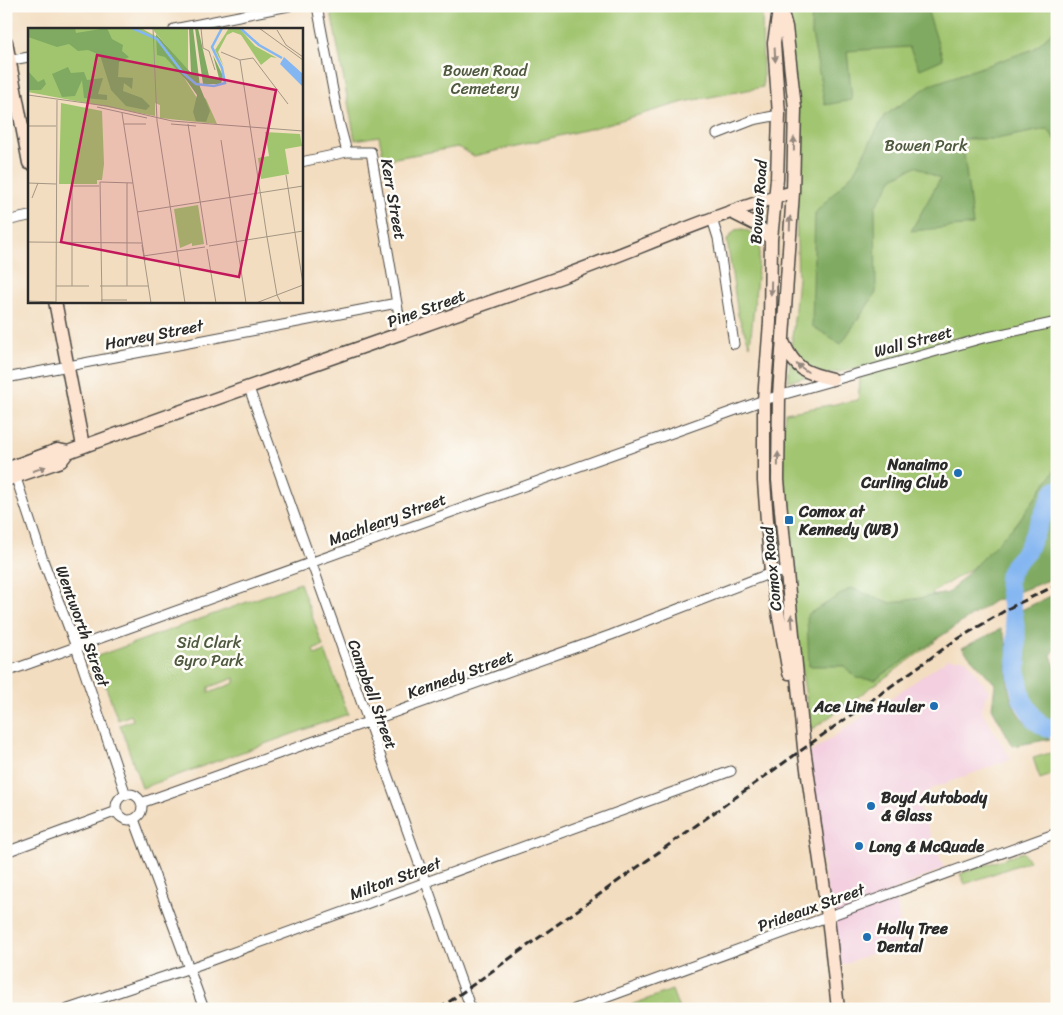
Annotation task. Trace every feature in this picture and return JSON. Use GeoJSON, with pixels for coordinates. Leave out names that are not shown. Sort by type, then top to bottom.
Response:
{"type":"FeatureCollection","features":[{"type":"Feature","properties":{"kind":"main road","name":"Bowen Road"},"geometry":{"type":"LineString","coordinates":[[764,400],[770,322],[771,240],[776,197],[778,115],[774,43],[779,6]]}},
{"type":"Feature","properties":{"kind":"main road","name":"Bowen Road"},"geometry":{"type":"LineString","coordinates":[[779,6],[786,27],[795,108],[793,192],[779,396]]}},
{"type":"Feature","properties":{"kind":"main road"},"geometry":{"type":"LineString","coordinates":[[6,42],[8,61],[28,158]]}},
{"type":"Feature","properties":{"kind":"main road","name":"Pine Street"},"geometry":{"type":"LineString","coordinates":[[10,473],[61,461],[68,452],[83,446],[603,262],[712,219],[793,192]]}},
{"type":"Feature","properties":{"kind":"main road"},"geometry":{"type":"LineString","coordinates":[[733,213],[757,225],[771,240]]}},
{"type":"Feature","properties":{"kind":"main road"},"geometry":{"type":"LineString","coordinates":[[55,302],[83,446]]}},
{"type":"Feature","properties":{"kind":"main road"},"geometry":{"type":"LineString","coordinates":[[783,342],[796,365],[810,374],[832,379]]}},
{"type":"Feature","properties":{"kind":"main road","name":"Comox Road"},"geometry":{"type":"LineString","coordinates":[[779,396],[778,480],[803,739],[828,917],[838,1009]]}},
{"type":"Feature","properties":{"kind":"main road","name":"Comox Road"},"geometry":{"type":"LineString","coordinates":[[764,400],[765,509],[771,573],[803,739]]}},
{"type":"Feature","properties":{"kind":"street"},"geometry":{"type":"LineString","coordinates":[[179,28],[289,6]]}},
{"type":"Feature","properties":{"kind":"street"},"geometry":{"type":"LineString","coordinates":[[302,162],[347,152],[338,122],[317,6]]}},
{"type":"Feature","properties":{"kind":"street"},"geometry":{"type":"LineString","coordinates":[[8,61],[28,57]]}},
{"type":"Feature","properties":{"kind":"street"},"geometry":{"type":"LineString","coordinates":[[717,134],[753,120],[778,115]]}},
{"type":"Feature","properties":{"kind":"street","name":"Kerr Street"},"geometry":{"type":"LineString","coordinates":[[347,152],[371,152],[402,333]]}},
{"type":"Feature","properties":{"kind":"street"},"geometry":{"type":"LineString","coordinates":[[6,221],[28,216]]}},
{"type":"Feature","properties":{"kind":"street"},"geometry":{"type":"LineString","coordinates":[[712,219],[718,238],[734,344]]}},
{"type":"Feature","properties":{"kind":"street","name":"Harvey Street"},"geometry":{"type":"LineString","coordinates":[[6,378],[397,303]]}},
{"type":"Feature","properties":{"kind":"street","name":"Wall Street"},"geometry":{"type":"LineString","coordinates":[[779,396],[832,379],[983,338],[1057,322]]}},
{"type":"Feature","properties":{"kind":"street","name":"Campbell Street"},"geometry":{"type":"LineString","coordinates":[[248,388],[470,1009]]}},
{"type":"Feature","properties":{"kind":"street","name":"Machleary Street"},"geometry":{"type":"LineString","coordinates":[[6,672],[779,396]]}},
{"type":"Feature","properties":{"kind":"street","name":"Wentworth Street"},"geometry":{"type":"LineString","coordinates":[[10,473],[76,647],[126,795]]}},
{"type":"Feature","properties":{"kind":"street","name":"Kennedy Street"},"geometry":{"type":"LineString","coordinates":[[141,803],[611,635],[771,573],[788,572]]}},
{"type":"Feature","properties":{"kind":"street","name":"Milton Street"},"geometry":{"type":"LineString","coordinates":[[68,1009],[190,968],[731,771]]}},
{"type":"Feature","properties":{"kind":"street"},"geometry":{"type":"LineString","coordinates":[[126,795],[135,796],[141,803],[142,811],[134,819],[125,820],[117,811],[118,802],[126,795]]}},
{"type":"Feature","properties":{"kind":"street"},"geometry":{"type":"LineString","coordinates":[[6,852],[117,811]]}},
{"type":"Feature","properties":{"kind":"street"},"geometry":{"type":"LineString","coordinates":[[134,819],[204,1009]]}},
{"type":"Feature","properties":{"kind":"street","name":"Prideaux Street"},"geometry":{"type":"LineString","coordinates":[[575,1009],[1057,833]]}},
{"type":"Feature","properties":{"kind":"shaded area"},"geometry":{"type":"Polygon","coordinates":[[[948,659],[966,659],[989,691],[981,710],[1011,759],[933,788],[917,800],[944,868],[895,890],[903,941],[837,967],[808,754],[948,659]]]}},
{"type":"Feature","properties":{"kind":"green space","name":"Bowen Road Cemetery"},"geometry":{"type":"Polygon","coordinates":[[[330,6],[762,6],[763,87],[684,102],[597,127],[474,156],[458,147],[384,160],[379,136],[355,140],[330,6]]]}},
{"type":"Feature","properties":{"kind":"green space","name":"Bowen Park"},"geometry":{"type":"Polygon","coordinates":[[[790,6],[1057,6],[1057,505],[988,558],[932,593],[949,619],[929,632],[935,642],[811,730],[776,505],[785,413],[858,400],[861,368],[788,381],[798,278],[790,6]]]}},
{"type":"Feature","properties":{"kind":"green space"},"geometry":{"type":"Polygon","coordinates":[[[812,6],[926,6],[943,59],[920,69],[909,47],[847,51],[852,100],[825,105],[811,29],[812,6]]]}},
{"type":"Feature","properties":{"kind":"green space"},"geometry":{"type":"Polygon","coordinates":[[[1057,27],[1057,141],[1047,129],[996,139],[962,139],[973,225],[911,231],[940,179],[916,166],[893,178],[875,207],[876,293],[841,344],[812,326],[815,213],[854,172],[884,116],[930,85],[1034,49],[1057,27]]]}},
{"type":"Feature","properties":{"kind":"green space"},"geometry":{"type":"Polygon","coordinates":[[[743,229],[750,232],[760,247],[750,346],[738,315],[727,240],[735,230],[743,229]]]}},
{"type":"Feature","properties":{"kind":"green space"},"geometry":{"type":"Polygon","coordinates":[[[1057,467],[1057,577],[994,601],[875,680],[856,678],[844,666],[809,666],[807,615],[851,588],[891,603],[948,593],[1017,523],[1057,467]]]}},
{"type":"Feature","properties":{"kind":"green space","name":"Sid Clark Gyro Park"},"geometry":{"type":"Polygon","coordinates":[[[300,583],[323,646],[313,650],[315,655],[325,651],[348,714],[142,788],[120,725],[133,720],[131,715],[118,720],[95,657],[300,583]],[[235,678],[209,687],[209,693],[235,683],[235,678]]]}},
{"type":"Feature","properties":{"kind":"green space"},"geometry":{"type":"Polygon","coordinates":[[[1057,593],[1057,647],[1051,655],[1057,672],[1057,721],[1053,722],[1036,712],[1029,703],[1025,691],[1017,612],[1057,593]]]}},
{"type":"Feature","properties":{"kind":"green space"},"geometry":{"type":"Polygon","coordinates":[[[1001,629],[1007,650],[1007,675],[1013,703],[1027,723],[1051,739],[1013,746],[992,708],[995,684],[962,648],[1001,629]]]}},
{"type":"Feature","properties":{"kind":"green space"},"geometry":{"type":"Polygon","coordinates":[[[1057,751],[1057,773],[1040,779],[1033,758],[1057,751]]]}},
{"type":"Feature","properties":{"kind":"green space"},"geometry":{"type":"Polygon","coordinates":[[[1023,852],[1029,861],[965,884],[960,874],[1023,852]]]}},
{"type":"Feature","properties":{"kind":"green space"},"geometry":{"type":"Polygon","coordinates":[[[672,990],[679,1009],[620,1009],[672,990]]]}},
{"type":"Feature","properties":{"kind":"waterway"},"geometry":{"type":"LineString","coordinates":[[1057,490],[1053,493],[1027,550],[1013,566],[1008,584],[1016,630],[1017,675],[1022,699],[1036,721],[1047,728],[1057,726]]}},
{"type":"Feature","properties":{"kind":"railway"},"geometry":{"type":"LineString","coordinates":[[439,1009],[953,642],[1011,607],[1057,585]]}},
{"type":"Feature","properties":{"kind":"place","name":"Nanaimo Curling Club"},"geometry":{"type":"Point","coordinates":[958,473]}},
{"type":"Feature","properties":{"kind":"place","name":"Comox at Kennedy (WB)"},"geometry":{"type":"Point","coordinates":[789,520]}},
{"type":"Feature","properties":{"kind":"place","name":"Ace Line Hauler"},"geometry":{"type":"Point","coordinates":[934,706]}},
{"type":"Feature","properties":{"kind":"place","name":"Boyd Autobody & Glass"},"geometry":{"type":"Point","coordinates":[871,806]}},
{"type":"Feature","properties":{"kind":"place","name":"Long & McQuade"},"geometry":{"type":"Point","coordinates":[859,846]}},
{"type":"Feature","properties":{"kind":"place","name":"Holly Tree Dental"},"geometry":{"type":"Point","coordinates":[867,937]}}]}
